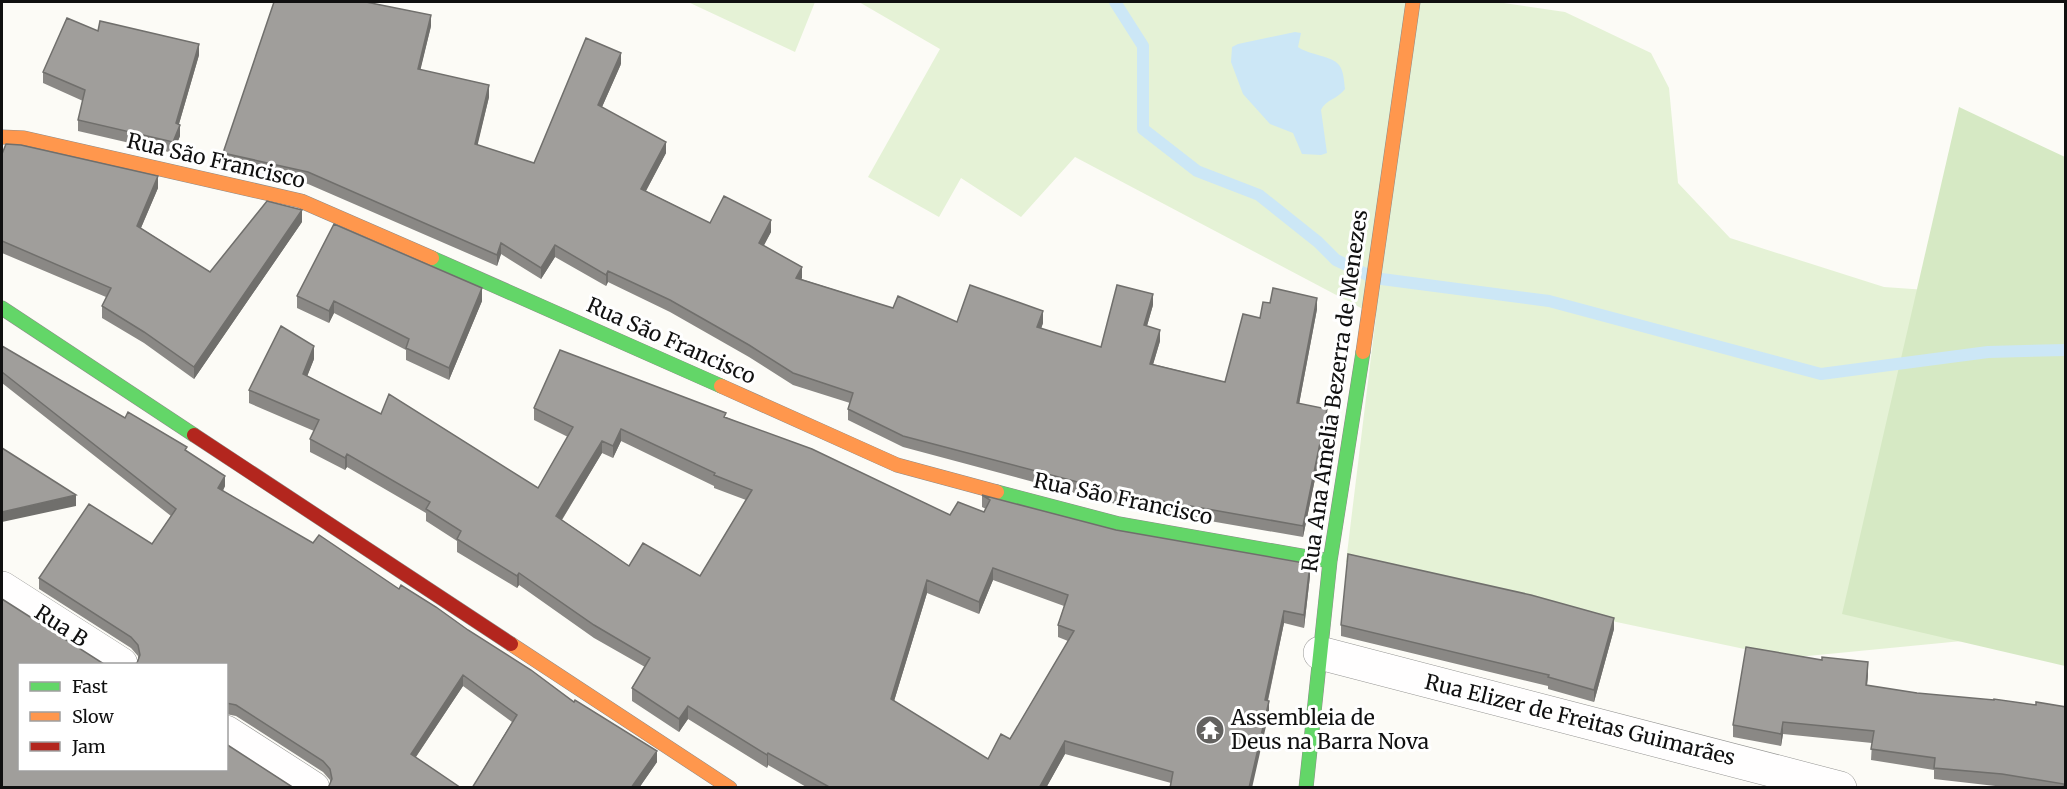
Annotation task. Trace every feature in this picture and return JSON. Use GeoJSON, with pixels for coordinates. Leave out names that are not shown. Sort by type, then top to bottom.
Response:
{"type":"FeatureCollection","features":[{"type":"Feature","properties":{"kind":"street","name":"Rua Ana Amelia Bezerra de Menezes"},"geometry":{"type":"LineString","coordinates":[[1305,788],[1330,561],[1375,273],[1413,2]]}},
{"type":"Feature","properties":{"kind":"street","name":"Rua São Francisco"},"geometry":{"type":"LineString","coordinates":[[2,137],[24,138],[301,201],[897,465],[1119,524],[1330,561]]}},
{"type":"Feature","properties":{"kind":"street"},"geometry":{"type":"LineString","coordinates":[[2,308],[713,783]]}},
{"type":"Feature","properties":{"kind":"street","name":"Rua B"},"geometry":{"type":"LineString","coordinates":[[2,588],[119,663]]}},
{"type":"Feature","properties":{"kind":"street","name":"Rua Elizer de Freitas Guimarães"},"geometry":{"type":"LineString","coordinates":[[1320,653],[1840,788]]}},
{"type":"Feature","properties":{"kind":"street"},"geometry":{"type":"LineString","coordinates":[[228,733],[313,788]]}},
{"type":"Feature","properties":{"kind":"green space"},"geometry":{"type":"Polygon","coordinates":[[[688,2],[815,2],[795,52],[688,2]]]}},
{"type":"Feature","properties":{"kind":"green space"},"geometry":{"type":"Polygon","coordinates":[[[859,2],[1497,2],[1565,12],[1651,53],[1669,88],[1678,183],[1730,238],[1884,287],[1941,291],[2065,631],[1787,658],[1470,591],[1346,562],[1376,316],[1075,157],[1021,217],[961,178],[939,217],[868,177],[940,49],[859,2]]]}},
{"type":"Feature","properties":{"kind":"green space"},"geometry":{"type":"Polygon","coordinates":[[[1959,107],[2065,157],[2065,666],[1842,614],[1959,107]]]}},
{"type":"Feature","properties":{"kind":"water"},"geometry":{"type":"Polygon","coordinates":[[[1295,32],[1301,33],[1298,47],[1336,62],[1343,73],[1345,89],[1325,104],[1321,110],[1327,153],[1321,155],[1302,154],[1293,133],[1270,124],[1243,94],[1231,62],[1232,47],[1238,44],[1295,32]]]}},
{"type":"Feature","properties":{"kind":"building"},"geometry":{"type":"Polygon","coordinates":[[[274,2],[366,2],[431,15],[418,69],[489,85],[475,144],[534,163],[586,38],[621,53],[598,105],[666,142],[641,189],[710,223],[724,196],[771,220],[759,243],[802,267],[796,278],[893,308],[898,296],[957,322],[970,285],[1043,311],[1037,327],[1101,347],[1117,285],[1153,294],[1144,325],[1160,330],[1150,364],[1225,382],[1243,314],[1260,318],[1263,302],[1270,303],[1273,288],[1317,298],[1297,403],[1327,409],[1303,526],[1123,494],[903,436],[848,409],[853,393],[793,373],[670,300],[608,271],[606,275],[555,245],[541,268],[501,243],[497,255],[308,172],[223,153],[274,2]]]}},
{"type":"Feature","properties":{"kind":"building"},"geometry":{"type":"Polygon","coordinates":[[[67,18],[98,31],[100,21],[199,44],[176,123],[180,125],[173,142],[78,120],[85,90],[43,72],[67,18]]]}},
{"type":"Feature","properties":{"kind":"building"},"geometry":{"type":"Polygon","coordinates":[[[6,144],[21,145],[158,176],[137,226],[210,272],[267,201],[302,210],[194,367],[102,306],[111,288],[2,241],[2,154],[6,144]]]}},
{"type":"Feature","properties":{"kind":"building"},"geometry":{"type":"Polygon","coordinates":[[[334,224],[482,288],[449,368],[406,348],[409,339],[334,301],[329,311],[297,296],[334,224]]]}},
{"type":"Feature","properties":{"kind":"building"},"geometry":{"type":"Polygon","coordinates":[[[281,326],[314,346],[303,374],[381,414],[389,394],[538,488],[573,427],[534,408],[560,350],[726,413],[724,417],[812,449],[950,515],[958,502],[984,512],[990,500],[982,495],[1116,530],[1310,564],[1304,615],[1284,611],[1265,700],[1269,701],[1249,788],[1170,788],[1173,772],[1065,741],[1039,788],[831,788],[768,753],[767,755],[688,706],[679,719],[632,688],[650,658],[594,625],[519,573],[517,576],[457,539],[461,531],[426,509],[430,502],[347,454],[345,458],[310,439],[319,420],[249,390],[281,326]],[[621,429],[613,446],[602,441],[556,516],[629,566],[643,543],[700,576],[752,490],[714,475],[715,473],[621,429]],[[993,568],[979,602],[927,580],[891,699],[988,759],[1001,734],[1010,739],[1074,631],[1058,625],[1068,595],[993,568]]]}},
{"type":"Feature","properties":{"kind":"building"},"geometry":{"type":"Polygon","coordinates":[[[2,346],[125,418],[128,412],[187,447],[185,450],[225,476],[218,488],[313,543],[319,535],[399,589],[401,585],[436,607],[531,670],[574,702],[575,700],[657,751],[631,788],[472,788],[517,715],[463,675],[411,754],[461,788],[328,788],[332,779],[330,769],[323,761],[236,705],[228,703],[228,663],[137,663],[140,655],[138,645],[131,637],[39,578],[89,504],[152,544],[176,509],[2,372],[2,346]]]}},
{"type":"Feature","properties":{"kind":"building"},"geometry":{"type":"Polygon","coordinates":[[[2,448],[76,495],[2,512],[2,448]]]}},
{"type":"Feature","properties":{"kind":"building"},"geometry":{"type":"Polygon","coordinates":[[[1348,554],[1531,595],[1614,618],[1594,690],[1548,677],[1549,675],[1341,625],[1348,554]]]}},
{"type":"Feature","properties":{"kind":"building"},"geometry":{"type":"Polygon","coordinates":[[[2,599],[102,663],[18,663],[18,771],[228,771],[228,745],[294,788],[2,788],[2,599]]]}},
{"type":"Feature","properties":{"kind":"building"},"geometry":{"type":"Polygon","coordinates":[[[1746,647],[1822,660],[1822,657],[1868,662],[1866,685],[1917,693],[2036,705],[2036,702],[2066,707],[2066,788],[2063,788],[2064,784],[2002,774],[1934,768],[1935,758],[1871,749],[1874,731],[1783,722],[1781,734],[1733,725],[1746,647]]]}},
{"type":"Feature","properties":{"kind":"waterway"},"geometry":{"type":"LineString","coordinates":[[1115,2],[1143,46],[1143,129],[1197,171],[1259,195],[1318,242],[1336,260],[1374,278],[1549,301],[1821,374],[1988,352],[2066,350]]}},
{"type":"Feature","properties":{"kind":"traffic: fast"},"geometry":{"type":"LineString","coordinates":[[432,258],[721,386]]}},
{"type":"Feature","properties":{"kind":"traffic: fast"},"geometry":{"type":"LineString","coordinates":[[2,308],[194,435]]}},
{"type":"Feature","properties":{"kind":"traffic: fast"},"geometry":{"type":"LineString","coordinates":[[1306,788],[1330,561],[1363,352]]}},
{"type":"Feature","properties":{"kind":"traffic: fast"},"geometry":{"type":"LineString","coordinates":[[997,492],[1119,524],[1330,561]]}},
{"type":"Feature","properties":{"kind":"traffic: slow"},"geometry":{"type":"LineString","coordinates":[[1363,352],[1413,2]]}},
{"type":"Feature","properties":{"kind":"traffic: slow"},"geometry":{"type":"LineString","coordinates":[[2,137],[24,138],[301,201],[432,258]]}},
{"type":"Feature","properties":{"kind":"traffic: slow"},"geometry":{"type":"LineString","coordinates":[[721,386],[897,465],[997,492]]}},
{"type":"Feature","properties":{"kind":"traffic: slow"},"geometry":{"type":"LineString","coordinates":[[511,644],[730,788]]}},
{"type":"Feature","properties":{"kind":"traffic: jam"},"geometry":{"type":"LineString","coordinates":[[194,435],[511,644]]}},
{"type":"Feature","properties":{"kind":"place","name":"Assembleia de Deus na Barra Nova"},"geometry":{"type":"Point","coordinates":[1210,730]}}]}
